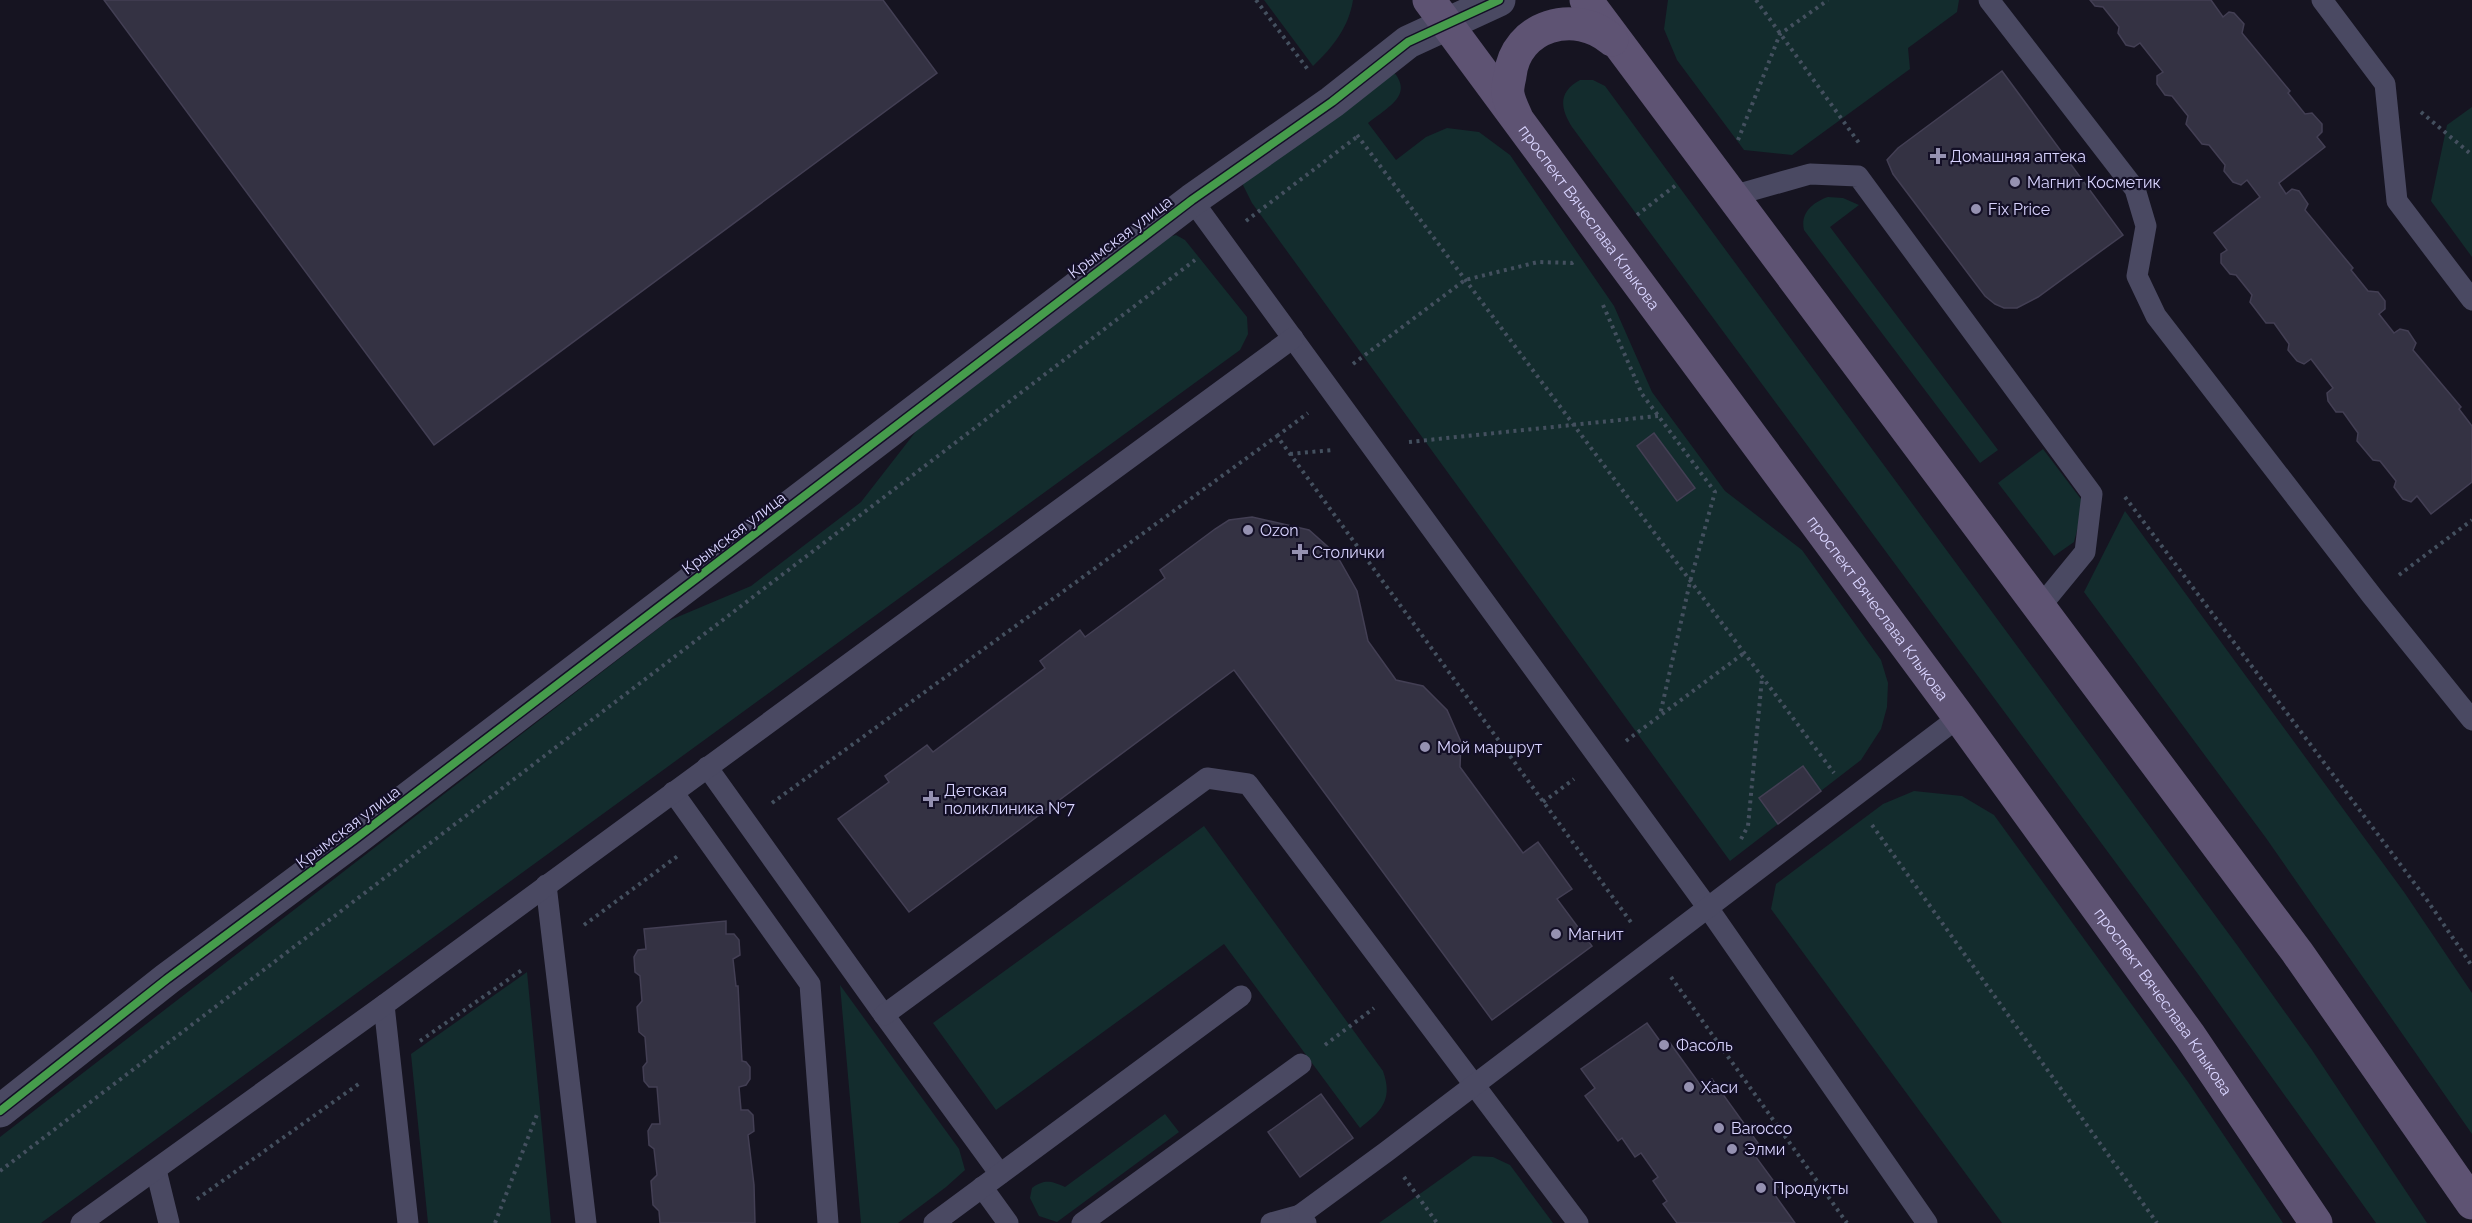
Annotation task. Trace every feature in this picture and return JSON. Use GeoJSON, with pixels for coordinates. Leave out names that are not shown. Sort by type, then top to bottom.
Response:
{"type":"FeatureCollection","features":[{"type":"Feature","properties":{"kind":"main road"},"geometry":{"type":"LineString","coordinates":[[1586,0],[2297,952],[2470,1197]]}},
{"type":"Feature","properties":{"kind":"main road","name":"проспект Вячеслава Клыкова"},"geometry":{"type":"LineString","coordinates":[[1438,12],[1959,717],[2190,1036],[2316,1223]]}},
{"type":"Feature","properties":{"kind":"main road"},"geometry":{"type":"LineString","coordinates":[[1517,119],[1508,93],[1511,66],[1524,43],[1547,27],[1573,22],[1600,29],[1620,47]]}},
{"type":"Feature","properties":{"kind":"street","name":"Крымская улица"},"geometry":{"type":"LineString","coordinates":[[0,1111],[167,979],[355,839],[1192,200],[1332,102],[1408,42],[1438,12],[1499,0]]}},
{"type":"Feature","properties":{"kind":"lane"},"geometry":{"type":"LineString","coordinates":[[1989,0],[2135,189],[2146,226],[2137,276],[2156,316],[2372,596],[2472,720]]}},
{"type":"Feature","properties":{"kind":"lane"},"geometry":{"type":"LineString","coordinates":[[2322,0],[2385,84],[2397,201],[2472,300]]}},
{"type":"Feature","properties":{"kind":"lane"},"geometry":{"type":"LineString","coordinates":[[1732,196],[1810,174],[1858,176],[2092,494],[2085,552],[2039,608]]}},
{"type":"Feature","properties":{"kind":"lane"},"geometry":{"type":"LineString","coordinates":[[1192,200],[1708,908],[1927,1223]]}},
{"type":"Feature","properties":{"kind":"lane"},"geometry":{"type":"LineString","coordinates":[[81,1223],[384,1005],[1293,338]]}},
{"type":"Feature","properties":{"kind":"lane"},"geometry":{"type":"LineString","coordinates":[[1271,1223],[1303,1219],[1386,1152],[1959,717]]}},
{"type":"Feature","properties":{"kind":"lane"},"geometry":{"type":"LineString","coordinates":[[707,767],[1000,1174]]}},
{"type":"Feature","properties":{"kind":"lane"},"geometry":{"type":"LineString","coordinates":[[884,1015],[1207,778],[1248,784],[1578,1223]]}},
{"type":"Feature","properties":{"kind":"lane"},"geometry":{"type":"LineString","coordinates":[[673,792],[810,984],[828,1223]]}},
{"type":"Feature","properties":{"kind":"lane"},"geometry":{"type":"LineString","coordinates":[[546,885],[586,1223]]}},
{"type":"Feature","properties":{"kind":"lane"},"geometry":{"type":"LineString","coordinates":[[934,1223],[1241,996]]}},
{"type":"Feature","properties":{"kind":"lane"},"geometry":{"type":"LineString","coordinates":[[384,1005],[408,1223]]}},
{"type":"Feature","properties":{"kind":"lane"},"geometry":{"type":"LineString","coordinates":[[1082,1223],[1301,1064]]}},
{"type":"Feature","properties":{"kind":"lane"},"geometry":{"type":"LineString","coordinates":[[156,1170],[168,1221]]}},
{"type":"Feature","properties":{"kind":"lane"},"geometry":{"type":"LineString","coordinates":[[982,1187],[1008,1223]]}},
{"type":"Feature","properties":{"kind":"path"},"geometry":{"type":"LineString","coordinates":[[1256,0],[1853,799],[2157,1223]]}},
{"type":"Feature","properties":{"kind":"path"},"geometry":{"type":"LineString","coordinates":[[2385,84],[2472,155]]}},
{"type":"Feature","properties":{"kind":"path"},"geometry":{"type":"LineString","coordinates":[[0,1171],[1358,136]]}},
{"type":"Feature","properties":{"kind":"path"},"geometry":{"type":"LineString","coordinates":[[1572,263],[1578,271]]}},
{"type":"Feature","properties":{"kind":"path"},"geometry":{"type":"LineString","coordinates":[[1603,303],[1642,394],[1715,492],[1690,582],[1660,715]]}},
{"type":"Feature","properties":{"kind":"path"},"geometry":{"type":"LineString","coordinates":[[1290,454],[1658,416]]}},
{"type":"Feature","properties":{"kind":"path"},"geometry":{"type":"LineString","coordinates":[[743,817],[778,800],[1277,436],[1847,1223]]}},
{"type":"Feature","properties":{"kind":"path"},"geometry":{"type":"LineString","coordinates":[[2372,596],[2472,520]]}},
{"type":"Feature","properties":{"kind":"path"},"geometry":{"type":"LineString","coordinates":[[1543,802],[1744,653]]}},
{"type":"Feature","properties":{"kind":"path"},"geometry":{"type":"LineString","coordinates":[[1738,846],[1748,826],[1762,677]]}},
{"type":"Feature","properties":{"kind":"path"},"geometry":{"type":"LineString","coordinates":[[168,1221],[554,948],[704,836]]}},
{"type":"Feature","properties":{"kind":"path"},"geometry":{"type":"LineString","coordinates":[[1301,1064],[1401,987]]}},
{"type":"Feature","properties":{"kind":"path"},"geometry":{"type":"LineString","coordinates":[[495,1223],[540,1106]]}},
{"type":"Feature","properties":{"kind":"path"},"geometry":{"type":"LineString","coordinates":[[1386,1152],[1437,1223]]}},
{"type":"Feature","properties":{"kind":"green space"},"geometry":{"type":"Polygon","coordinates":[[[1264,0],[1353,0],[1344,28],[1327,52],[1313,66],[1264,0]]]}},
{"type":"Feature","properties":{"kind":"green space"},"geometry":{"type":"Polygon","coordinates":[[[1668,0],[1959,0],[1957,12],[1908,48],[1910,69],[1792,155],[1744,150],[1677,60],[1664,29],[1668,0]]]}},
{"type":"Feature","properties":{"kind":"green space"},"geometry":{"type":"Polygon","coordinates":[[[1388,66],[1400,84],[1398,98],[1368,123],[1396,160],[1426,137],[1447,128],[1479,132],[1510,155],[1614,306],[1652,392],[1725,491],[1802,550],[1881,660],[1888,683],[1887,707],[1881,729],[1861,760],[1730,861],[1252,203],[1243,185],[1246,171],[1388,66]]]}},
{"type":"Feature","properties":{"kind":"green space"},"geometry":{"type":"Polygon","coordinates":[[[1580,80],[1593,80],[1605,86],[2237,945],[2312,1050],[2427,1223],[2376,1223],[2198,974],[1572,127],[1565,113],[1563,101],[1568,90],[1580,80]]]}},
{"type":"Feature","properties":{"kind":"green space"},"geometry":{"type":"Polygon","coordinates":[[[2472,107],[2472,257],[2431,201],[2447,125],[2472,107]]]}},
{"type":"Feature","properties":{"kind":"green space"},"geometry":{"type":"Polygon","coordinates":[[[1828,197],[1843,198],[1859,205],[1830,227],[1998,450],[1980,463],[1804,230],[1806,213],[1817,202],[1828,197]]]}},
{"type":"Feature","properties":{"kind":"green space"},"geometry":{"type":"Polygon","coordinates":[[[1176,235],[1185,240],[1247,317],[1248,334],[1240,350],[41,1223],[0,1223],[0,1137],[668,621],[751,586],[861,502],[917,430],[1164,238],[1176,235]]]}},
{"type":"Feature","properties":{"kind":"green space"},"geometry":{"type":"Polygon","coordinates":[[[2043,449],[2084,503],[2074,542],[2054,556],[1998,483],[2043,449]]]}},
{"type":"Feature","properties":{"kind":"green space"},"geometry":{"type":"Polygon","coordinates":[[[2125,511],[2404,892],[2472,993],[2472,1134],[2266,838],[2084,592],[2125,511]]]}},
{"type":"Feature","properties":{"kind":"green space"},"geometry":{"type":"Polygon","coordinates":[[[1914,791],[1962,796],[1994,815],[2188,1082],[2283,1223],[2002,1223],[1771,909],[1776,884],[1883,804],[1914,791]]]}},
{"type":"Feature","properties":{"kind":"green space"},"geometry":{"type":"Polygon","coordinates":[[[1204,826],[1383,1071],[1387,1089],[1384,1104],[1380,1110],[1360,1128],[1224,944],[996,1110],[933,1023],[1204,826]]]}},
{"type":"Feature","properties":{"kind":"green space"},"geometry":{"type":"Polygon","coordinates":[[[527,972],[551,1223],[428,1223],[411,1054],[527,972]]]}},
{"type":"Feature","properties":{"kind":"green space"},"geometry":{"type":"Polygon","coordinates":[[[840,985],[959,1149],[965,1170],[898,1223],[861,1223],[840,985]]]}},
{"type":"Feature","properties":{"kind":"green space"},"geometry":{"type":"Polygon","coordinates":[[[1165,1114],[1179,1132],[1057,1222],[1039,1216],[1030,1198],[1032,1188],[1048,1182],[1065,1187],[1165,1114]]]}},
{"type":"Feature","properties":{"kind":"green space"},"geometry":{"type":"Polygon","coordinates":[[[1473,1156],[1493,1157],[1510,1165],[1553,1223],[1379,1223],[1473,1156]]]}},
{"type":"Feature","properties":{"kind":"building"},"geometry":{"type":"Polygon","coordinates":[[[104,0],[883,0],[937,73],[434,445],[104,0]]]}},
{"type":"Feature","properties":{"kind":"building"},"geometry":{"type":"Polygon","coordinates":[[[2090,0],[2211,0],[2223,17],[2229,12],[2234,13],[2244,24],[2242,33],[2290,91],[2288,93],[2305,114],[2312,113],[2322,124],[2322,132],[2317,137],[2325,147],[2279,183],[2286,194],[2292,189],[2299,191],[2308,204],[2305,210],[2353,268],[2351,270],[2368,291],[2378,292],[2385,301],[2385,309],[2379,314],[2394,333],[2400,329],[2408,331],[2416,343],[2413,350],[2461,407],[2459,409],[2472,426],[2472,482],[2431,514],[2417,496],[2411,502],[2403,499],[2394,487],[2396,481],[2380,461],[2373,460],[2357,441],[2358,433],[2343,412],[2336,412],[2328,401],[2327,393],[2333,388],[2311,359],[2304,364],[2297,361],[2288,350],[2289,344],[2274,323],[2266,323],[2250,302],[2252,295],[2236,275],[2230,274],[2221,263],[2221,254],[2227,250],[2214,233],[2260,197],[2247,180],[2241,185],[2233,182],[2224,171],[2225,165],[2209,145],[2202,144],[2186,124],[2188,116],[2172,96],[2165,95],[2157,84],[2157,76],[2163,72],[2140,43],[2134,47],[2126,45],[2118,33],[2119,27],[2103,7],[2095,6],[2090,0]]]}},
{"type":"Feature","properties":{"kind":"building"},"geometry":{"type":"Polygon","coordinates":[[[2002,71],[2123,235],[2038,297],[2017,308],[2004,308],[1985,296],[1893,174],[1887,160],[1898,148],[2002,71]]]}},
{"type":"Feature","properties":{"kind":"building"},"geometry":{"type":"Polygon","coordinates":[[[1654,433],[1695,488],[1677,501],[1637,446],[1654,433]]]}},
{"type":"Feature","properties":{"kind":"building"},"geometry":{"type":"Polygon","coordinates":[[[1252,517],[1309,530],[1336,554],[1357,591],[1368,641],[1396,680],[1423,686],[1447,710],[1461,742],[1460,767],[1523,853],[1538,842],[1572,889],[1557,899],[1592,946],[1492,1020],[1234,670],[909,912],[838,819],[889,782],[885,776],[927,745],[933,752],[1045,668],[1040,661],[1080,630],[1085,637],[1165,578],[1160,570],[1215,529],[1229,520],[1252,517]]]}},
{"type":"Feature","properties":{"kind":"building"},"geometry":{"type":"Polygon","coordinates":[[[1803,766],[1821,791],[1778,824],[1759,798],[1803,766]]]}},
{"type":"Feature","properties":{"kind":"building"},"geometry":{"type":"Polygon","coordinates":[[[726,921],[726,934],[734,934],[739,940],[740,955],[733,959],[736,986],[738,986],[742,1061],[750,1067],[750,1079],[746,1085],[739,1087],[741,1110],[748,1110],[753,1115],[754,1131],[748,1135],[754,1185],[755,1223],[660,1223],[659,1211],[653,1205],[651,1181],[657,1175],[654,1149],[649,1145],[648,1131],[652,1124],[660,1124],[657,1087],[649,1087],[644,1081],[643,1067],[647,1062],[645,1037],[639,1032],[637,1007],[642,1001],[640,976],[635,972],[634,957],[638,950],[646,949],[644,929],[726,921]]]}},
{"type":"Feature","properties":{"kind":"building"},"geometry":{"type":"Polygon","coordinates":[[[1647,1023],[1665,1048],[1670,1043],[1701,1086],[1712,1079],[1758,1143],[1750,1149],[1778,1187],[1772,1191],[1795,1223],[1677,1223],[1663,1204],[1667,1201],[1653,1181],[1658,1177],[1641,1153],[1635,1157],[1622,1138],[1618,1141],[1585,1096],[1595,1088],[1581,1069],[1647,1023]]]}},
{"type":"Feature","properties":{"kind":"building"},"geometry":{"type":"Polygon","coordinates":[[[1321,1094],[1353,1138],[1300,1177],[1268,1132],[1321,1094]]]}},
{"type":"Feature","properties":{"kind":"cycle path"},"geometry":{"type":"LineString","coordinates":[[0,1111],[167,979],[355,839],[1192,200],[1332,102],[1408,42],[1499,0]]}},
{"type":"Feature","properties":{"kind":"place","name":"Домашняя аптека"},"geometry":{"type":"Point","coordinates":[1938,156]}},
{"type":"Feature","properties":{"kind":"place","name":"Магнит Косметик"},"geometry":{"type":"Point","coordinates":[2015,182]}},
{"type":"Feature","properties":{"kind":"place","name":"Fix Price"},"geometry":{"type":"Point","coordinates":[1976,209]}},
{"type":"Feature","properties":{"kind":"place","name":"Ozon"},"geometry":{"type":"Point","coordinates":[1248,530]}},
{"type":"Feature","properties":{"kind":"place","name":"Столички"},"geometry":{"type":"Point","coordinates":[1300,552]}},
{"type":"Feature","properties":{"kind":"place","name":"Мой маршрут"},"geometry":{"type":"Point","coordinates":[1425,747]}},
{"type":"Feature","properties":{"kind":"place","name":"Детская поликлиника №7"},"geometry":{"type":"Point","coordinates":[931,799]}},
{"type":"Feature","properties":{"kind":"place","name":"Магнит"},"geometry":{"type":"Point","coordinates":[1556,934]}},
{"type":"Feature","properties":{"kind":"place","name":"Фасоль"},"geometry":{"type":"Point","coordinates":[1664,1045]}},
{"type":"Feature","properties":{"kind":"place","name":"Хаси"},"geometry":{"type":"Point","coordinates":[1689,1087]}},
{"type":"Feature","properties":{"kind":"place","name":"Barocco"},"geometry":{"type":"Point","coordinates":[1719,1128]}},
{"type":"Feature","properties":{"kind":"place","name":"Элми"},"geometry":{"type":"Point","coordinates":[1732,1149]}},
{"type":"Feature","properties":{"kind":"place","name":"Продукты"},"geometry":{"type":"Point","coordinates":[1761,1188]}}]}
